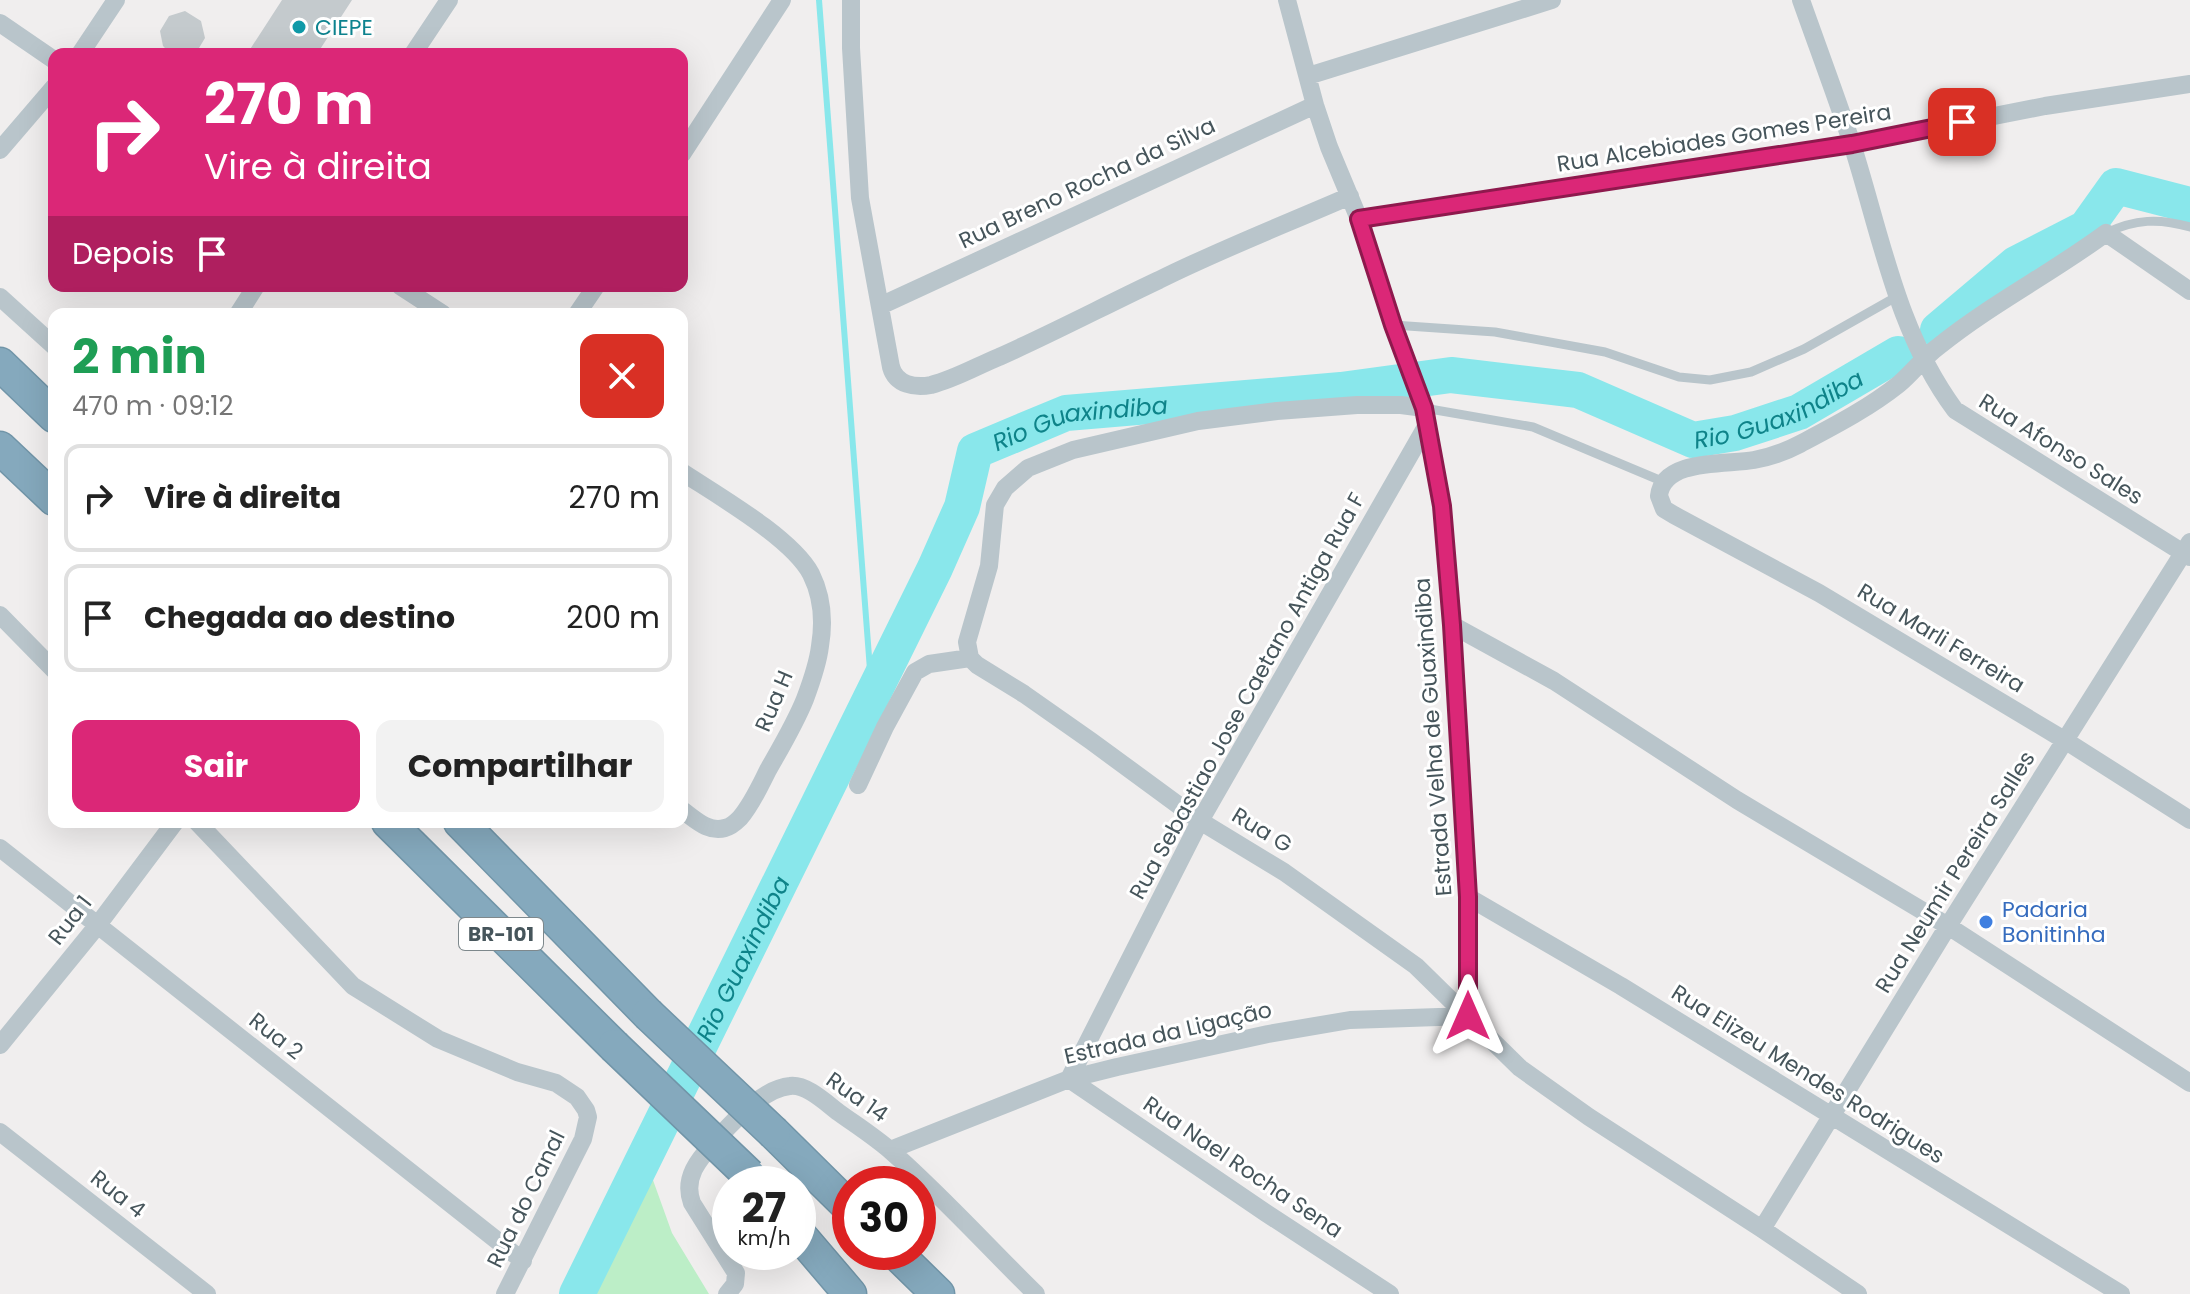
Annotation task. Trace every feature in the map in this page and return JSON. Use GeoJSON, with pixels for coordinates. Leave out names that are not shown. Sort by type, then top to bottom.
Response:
{"type":"FeatureCollection","features":[{"type":"Feature","properties":{"kind":"highway"},"geometry":{"type":"LineString","coordinates":[[0,364],[48,410]]}},
{"type":"Feature","properties":{"kind":"highway"},"geometry":{"type":"LineString","coordinates":[[0,448],[48,493]]}},
{"type":"Feature","properties":{"kind":"highway","name":"BR-101"},"geometry":{"type":"LineString","coordinates":[[394,828],[738,1166]]}},
{"type":"Feature","properties":{"kind":"highway","name":"BR-101"},"geometry":{"type":"LineString","coordinates":[[466,828],[648,1014],[832,1190]]}},
{"type":"Feature","properties":{"kind":"highway"},"geometry":{"type":"LineString","coordinates":[[816,1254],[850,1294]]}},
{"type":"Feature","properties":{"kind":"highway"},"geometry":{"type":"LineString","coordinates":[[808,1270],[823,1294]]}},
{"type":"Feature","properties":{"kind":"highway"},"geometry":{"type":"LineString","coordinates":[[815,1270],[832,1294]]}},
{"type":"Feature","properties":{"kind":"highway"},"geometry":{"type":"LineString","coordinates":[[913,1270],[938,1294]]}},
{"type":"Feature","properties":{"kind":"street"},"geometry":{"type":"LineString","coordinates":[[84,48],[116,0]]}},
{"type":"Feature","properties":{"kind":"street"},"geometry":{"type":"LineString","coordinates":[[417,48],[449,0]]}},
{"type":"Feature","properties":{"kind":"street"},"geometry":{"type":"LineString","coordinates":[[688,145],[782,0]]}},
{"type":"Feature","properties":{"kind":"street"},"geometry":{"type":"LineString","coordinates":[[851,0],[851,63],[860,198],[893,374],[907,384],[930,385],[1042,338],[1161,278],[1350,196]]}},
{"type":"Feature","properties":{"kind":"street","name":"Estrada Velha de Guaxindiba"},"geometry":{"type":"LineString","coordinates":[[1287,0],[1315,105],[1359,219],[1423,408],[1442,506],[1468,897],[1468,1016]]}},
{"type":"Feature","properties":{"kind":"street"},"geometry":{"type":"LineString","coordinates":[[1308,76],[1552,0]]}},
{"type":"Feature","properties":{"kind":"street","name":"Rua Afonso Sales"},"geometry":{"type":"LineString","coordinates":[[1801,0],[1852,144],[1896,297],[1937,386],[1955,410],[2188,550]]}},
{"type":"Feature","properties":{"kind":"street"},"geometry":{"type":"LineString","coordinates":[[0,23],[48,56]]}},
{"type":"Feature","properties":{"kind":"street","name":"Rua Alcebiades Gomes Pereira"},"geometry":{"type":"LineString","coordinates":[[1359,219],[1852,144],[2045,106],[2190,84]]}},
{"type":"Feature","properties":{"kind":"street"},"geometry":{"type":"LineString","coordinates":[[0,150],[48,94]]}},
{"type":"Feature","properties":{"kind":"street","name":"Rua Breno Rocha da Silva"},"geometry":{"type":"LineString","coordinates":[[880,306],[1315,105]]}},
{"type":"Feature","properties":{"kind":"street"},"geometry":{"type":"LineString","coordinates":[[1664,482],[1687,468],[1774,456],[1867,407],[1900,383],[1936,347],[2106,233],[2190,291]]}},
{"type":"Feature","properties":{"kind":"street"},"geometry":{"type":"LineString","coordinates":[[409,292],[434,308]]}},
{"type":"Feature","properties":{"kind":"street"},"geometry":{"type":"LineString","coordinates":[[0,297],[48,341]]}},
{"type":"Feature","properties":{"kind":"street"},"geometry":{"type":"LineString","coordinates":[[858,785],[915,672],[929,664],[970,658],[967,642],[989,566],[995,505],[1005,488],[1028,468],[1073,450],[1198,421],[1357,405],[1423,408]]}},
{"type":"Feature","properties":{"kind":"street","name":"Rua Sebastiao Jose Caetano Antiga Rua F"},"geometry":{"type":"LineString","coordinates":[[1069,1079],[1200,821],[1423,408]]}},
{"type":"Feature","properties":{"kind":"street","name":"Rua H"},"geometry":{"type":"LineString","coordinates":[[688,476],[780,539],[812,576],[822,612],[820,648],[804,701],[740,818],[731,826],[715,829],[688,814]]}},
{"type":"Feature","properties":{"kind":"street","name":"Rua Marli Ferreira"},"geometry":{"type":"LineString","coordinates":[[1664,482],[1659,496],[1662,506],[1674,515],[1819,593],[2066,741],[2190,820]]}},
{"type":"Feature","properties":{"kind":"street","name":"Rua Neumir Pereira Salles"},"geometry":{"type":"LineString","coordinates":[[1762,1229],[1948,926],[2188,550]]}},
{"type":"Feature","properties":{"kind":"street"},"geometry":{"type":"LineString","coordinates":[[0,615],[48,664]]}},
{"type":"Feature","properties":{"kind":"street"},"geometry":{"type":"LineString","coordinates":[[1452,625],[1554,681],[1737,800],[1948,926],[2190,1083]]}},
{"type":"Feature","properties":{"kind":"street","name":"Rua G"},"geometry":{"type":"LineString","coordinates":[[970,658],[1200,821],[1284,872],[1416,966],[1468,1016]]}},
{"type":"Feature","properties":{"kind":"street","name":"Rua 1"},"geometry":{"type":"LineString","coordinates":[[0,1045],[97,926],[170,828]]}},
{"type":"Feature","properties":{"kind":"street","name":"Rua do Canal"},"geometry":{"type":"LineString","coordinates":[[203,828],[353,986],[438,1039],[517,1072],[556,1083],[583,1103],[588,1117],[583,1139],[505,1294]]}},
{"type":"Feature","properties":{"kind":"street","name":"Rua 2"},"geometry":{"type":"LineString","coordinates":[[0,848],[523,1261]]}},
{"type":"Feature","properties":{"kind":"street","name":"Rua Elizeu Mendes Rodrigues"},"geometry":{"type":"LineString","coordinates":[[1468,897],[1621,986],[2121,1294]]}},
{"type":"Feature","properties":{"kind":"street"},"geometry":{"type":"LineString","coordinates":[[1468,1016],[1520,1068],[1602,1126],[1858,1294]]}},
{"type":"Feature","properties":{"kind":"street","name":"Estrada da Ligação"},"geometry":{"type":"LineString","coordinates":[[890,1150],[1069,1079],[1268,1034],[1350,1020],[1468,1016]]}},
{"type":"Feature","properties":{"kind":"street","name":"Rua Nael Rocha Sena"},"geometry":{"type":"LineString","coordinates":[[1069,1079],[1390,1294]]}},
{"type":"Feature","properties":{"kind":"street","name":"Rua 14"},"geometry":{"type":"LineString","coordinates":[[727,1294],[735,1284],[736,1273],[692,1203],[688,1189],[693,1170],[728,1127],[762,1097],[776,1089],[798,1086],[890,1150],[1036,1294]]}},
{"type":"Feature","properties":{"kind":"street","name":"Rua 4"},"geometry":{"type":"LineString","coordinates":[[0,1132],[207,1294]]}},
{"type":"Feature","properties":{"kind":"lane"},"geometry":{"type":"LineString","coordinates":[[2106,233],[2124,224],[2142,221],[2171,222],[2190,227]]}},
{"type":"Feature","properties":{"kind":"lane"},"geometry":{"type":"LineString","coordinates":[[1393,325],[1495,332],[1605,352],[1679,377],[1710,380],[1751,372],[1804,349],[1896,297]]}},
{"type":"Feature","properties":{"kind":"lane"},"geometry":{"type":"LineString","coordinates":[[1423,408],[1533,427],[1664,482]]}},
{"type":"Feature","properties":{"kind":"green space"},"geometry":{"type":"Polygon","coordinates":[[[649,1169],[672,1233],[709,1294],[578,1294],[620,1207],[649,1169]]]}},
{"type":"Feature","properties":{"kind":"building","name":"CIEPE"},"geometry":{"type":"Polygon","coordinates":[[[282,0],[352,0],[321,48],[251,48],[282,0]]]}},
{"type":"Feature","properties":{"kind":"building"},"geometry":{"type":"Polygon","coordinates":[[[185,11],[201,21],[205,38],[199,48],[163,46],[160,31],[169,16],[185,11]]]}},
{"type":"Feature","properties":{"kind":"waterway"},"geometry":{"type":"LineString","coordinates":[[819,0],[872,696]]}},
{"type":"Feature","properties":{"kind":"waterway","name":"Rio Guaxindiba"},"geometry":{"type":"LineString","coordinates":[[1938,330],[2016,264],[2086,228],[2116,186],[2190,205]]}},
{"type":"Feature","properties":{"kind":"waterway","name":"Rio Guaxindiba"},"geometry":{"type":"LineString","coordinates":[[577,1294],[935,568],[962,507],[975,451],[1066,413],[1341,390],[1451,375],[1578,390],[1693,440],[1735,433],[1799,412],[1898,354]]}},
{"type":"Feature","properties":{"kind":"place","name":"CIEPE"},"geometry":{"type":"Point","coordinates":[299,27]}},
{"type":"Feature","properties":{"kind":"place","name":"Padaria Bonitinha"},"geometry":{"type":"Point","coordinates":[1986,922]}},
{"type":"Feature","properties":{"kind":"route"},"geometry":{"type":"LineString","coordinates":[[1468,1016],[1468,897],[1442,506],[1424,408],[1359,219],[1852,144],[1962,122]]}}]}
